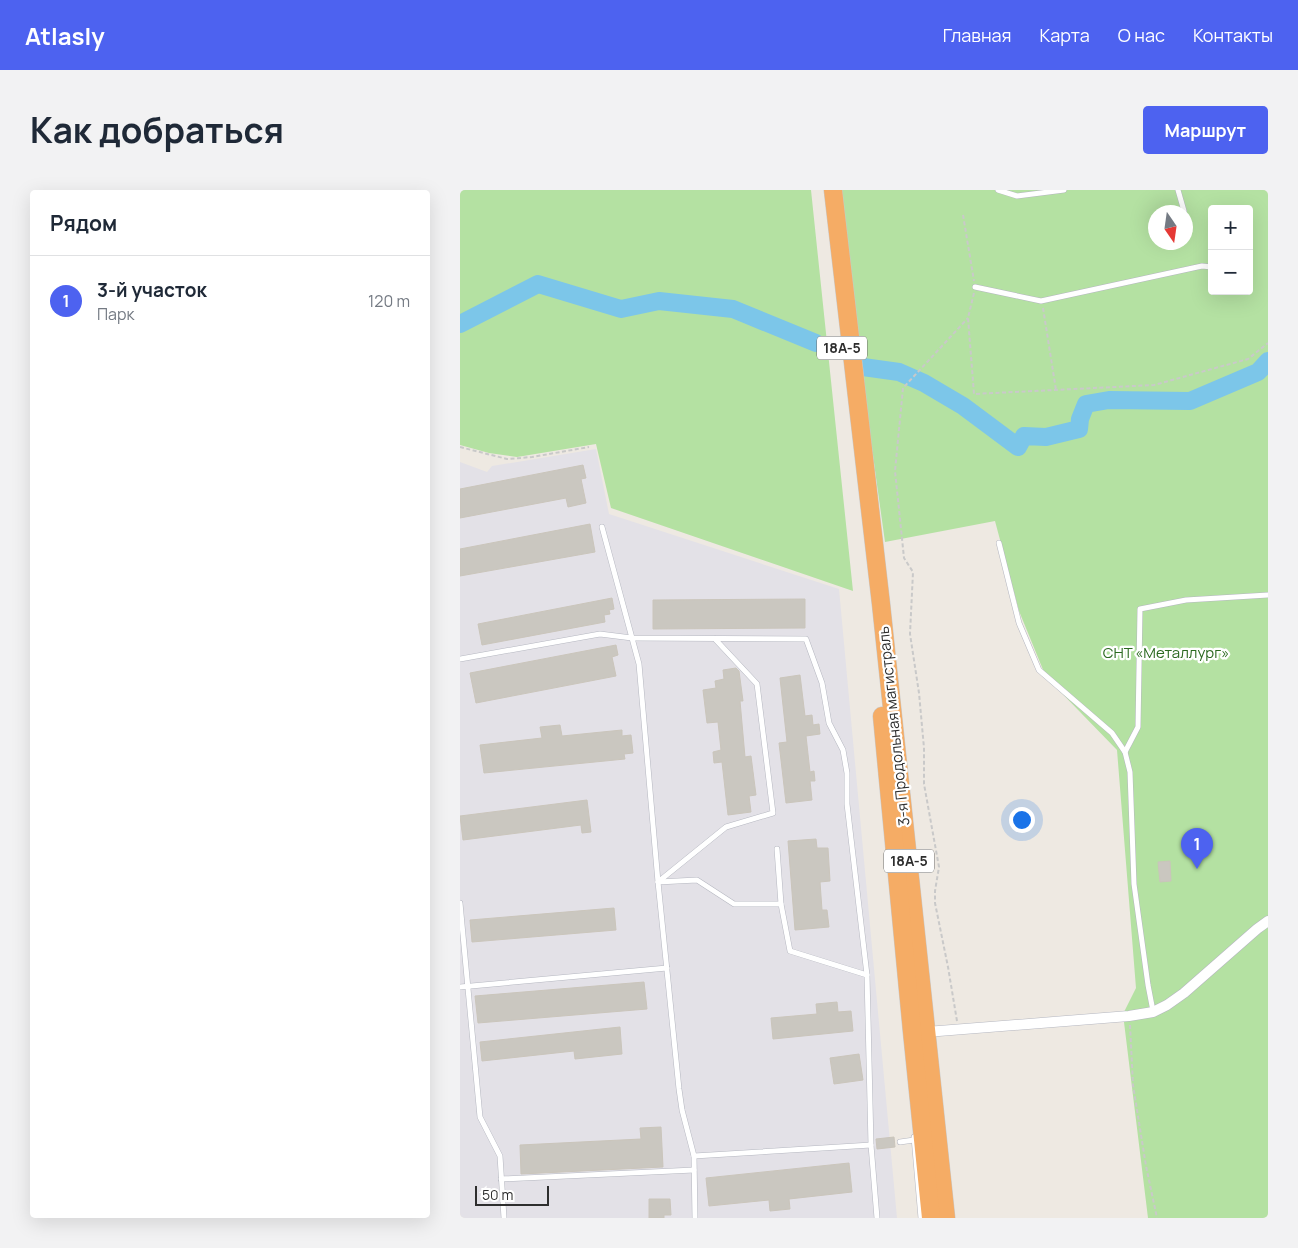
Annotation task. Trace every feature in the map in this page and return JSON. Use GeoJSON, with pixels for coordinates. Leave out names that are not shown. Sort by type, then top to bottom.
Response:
{"type":"FeatureCollection","features":[{"type":"Feature","properties":{"kind":"highway","name":"18А-5"},"geometry":{"type":"LineString","coordinates":[[824,190],[865,504]]}},
{"type":"Feature","properties":{"kind":"highway","name":"18А-5"},"geometry":{"type":"LineString","coordinates":[[832,190],[865,504]]}},
{"type":"Feature","properties":{"kind":"highway","name":"3-я Продольная магистраль"},"geometry":{"type":"LineString","coordinates":[[865,504],[946,1218]]}},
{"type":"Feature","properties":{"kind":"highway","name":"3-я Продольная магистраль"},"geometry":{"type":"LineString","coordinates":[[865,504],[912,1032],[932,1218]]}},
{"type":"Feature","properties":{"kind":"street"},"geometry":{"type":"LineString","coordinates":[[926,1032],[1130,1016],[1153,1012],[1184,993],[1268,921]]}},
{"type":"Feature","properties":{"kind":"lane"},"geometry":{"type":"LineString","coordinates":[[998,190],[1017,196],[1064,190]]}},
{"type":"Feature","properties":{"kind":"lane"},"geometry":{"type":"LineString","coordinates":[[1178,190],[1182,205]]}},
{"type":"Feature","properties":{"kind":"lane"},"geometry":{"type":"LineString","coordinates":[[975,288],[1042,301],[1202,266],[1208,267]]}},
{"type":"Feature","properties":{"kind":"lane"},"geometry":{"type":"LineString","coordinates":[[602,527],[639,664],[658,882],[680,1096],[694,1156],[694,1218]]}},
{"type":"Feature","properties":{"kind":"lane"},"geometry":{"type":"LineString","coordinates":[[999,543],[1019,623],[1039,670],[1112,733],[1125,752],[1130,772],[1134,884],[1153,1012]]}},
{"type":"Feature","properties":{"kind":"lane"},"geometry":{"type":"LineString","coordinates":[[1125,752],[1138,727],[1140,609],[1186,600],[1268,595]]}},
{"type":"Feature","properties":{"kind":"lane"},"geometry":{"type":"LineString","coordinates":[[460,659],[600,634],[632,638],[806,639],[822,683],[829,723],[843,750],[847,773],[847,804],[867,975],[871,1145],[877,1218]]}},
{"type":"Feature","properties":{"kind":"lane"},"geometry":{"type":"LineString","coordinates":[[658,882],[726,827],[773,813],[758,684],[715,639]]}},
{"type":"Feature","properties":{"kind":"lane"},"geometry":{"type":"LineString","coordinates":[[777,849],[781,904],[790,951],[867,975]]}},
{"type":"Feature","properties":{"kind":"lane"},"geometry":{"type":"LineString","coordinates":[[658,882],[697,880],[734,904],[781,904]]}},
{"type":"Feature","properties":{"kind":"lane"},"geometry":{"type":"LineString","coordinates":[[460,903],[480,1117],[500,1156],[504,1218]]}},
{"type":"Feature","properties":{"kind":"lane"},"geometry":{"type":"LineString","coordinates":[[460,987],[667,968]]}},
{"type":"Feature","properties":{"kind":"lane"},"geometry":{"type":"LineString","coordinates":[[914,1132],[921,1218]]}},
{"type":"Feature","properties":{"kind":"lane"},"geometry":{"type":"LineString","coordinates":[[900,1142],[914,1140]]}},
{"type":"Feature","properties":{"kind":"lane"},"geometry":{"type":"LineString","coordinates":[[694,1156],[871,1145]]}},
{"type":"Feature","properties":{"kind":"lane"},"geometry":{"type":"LineString","coordinates":[[501,1179],[694,1170]]}},
{"type":"Feature","properties":{"kind":"path"},"geometry":{"type":"LineString","coordinates":[[963,215],[975,288],[968,318],[974,394],[1154,385],[1248,359],[1268,342]]}},
{"type":"Feature","properties":{"kind":"path"},"geometry":{"type":"LineString","coordinates":[[1042,301],[1056,390]]}},
{"type":"Feature","properties":{"kind":"path"},"geometry":{"type":"LineString","coordinates":[[959,1030],[935,904],[939,867],[924,784],[924,748],[919,693],[910,634],[913,572],[904,558],[895,471],[903,388],[968,318]]}},
{"type":"Feature","properties":{"kind":"path"},"geometry":{"type":"LineString","coordinates":[[460,447],[507,459],[532,457],[589,447]]}},
{"type":"Feature","properties":{"kind":"path"},"geometry":{"type":"LineString","coordinates":[[1130,1016],[1133,1085],[1146,1166],[1157,1218]]}},
{"type":"Feature","properties":{"kind":"shaded area"},"geometry":{"type":"Polygon","coordinates":[[[596,449],[609,514],[839,589],[897,1218],[460,1218],[460,462],[487,472],[492,466],[596,449]]]}},
{"type":"Feature","properties":{"kind":"green space"},"geometry":{"type":"Polygon","coordinates":[[[460,190],[811,190],[853,591],[611,508],[596,444],[517,457],[489,453],[460,445],[460,190]]]}},
{"type":"Feature","properties":{"kind":"green space","name":"СНТ «Металлург»"},"geometry":{"type":"Polygon","coordinates":[[[836,190],[1268,190],[1268,1218],[1148,1218],[1123,1014],[1136,988],[1117,750],[1046,677],[1019,611],[995,521],[885,542],[836,190]]]}},
{"type":"Feature","properties":{"kind":"building"},"geometry":{"type":"Polygon","coordinates":[[[583,465],[586,478],[581,479],[586,503],[568,507],[566,498],[460,518],[460,489],[583,465]]]}},
{"type":"Feature","properties":{"kind":"building"},"geometry":{"type":"Polygon","coordinates":[[[590,524],[595,552],[460,576],[460,549],[590,524]]]}},
{"type":"Feature","properties":{"kind":"building"},"geometry":{"type":"Polygon","coordinates":[[[612,598],[614,609],[609,610],[610,614],[604,615],[605,622],[482,645],[478,624],[612,598]]]}},
{"type":"Feature","properties":{"kind":"building"},"geometry":{"type":"Polygon","coordinates":[[[805,599],[805,628],[653,629],[653,600],[805,599]]]}},
{"type":"Feature","properties":{"kind":"building"},"geometry":{"type":"Polygon","coordinates":[[[616,645],[618,655],[612,657],[616,676],[476,703],[470,673],[616,645]]]}},
{"type":"Feature","properties":{"kind":"building"},"geometry":{"type":"Polygon","coordinates":[[[736,668],[739,671],[743,701],[740,701],[745,757],[751,756],[756,795],[749,796],[751,812],[728,815],[722,762],[714,763],[713,752],[721,750],[718,722],[707,723],[703,690],[716,688],[715,681],[724,679],[723,670],[736,668]]]}},
{"type":"Feature","properties":{"kind":"building"},"geometry":{"type":"Polygon","coordinates":[[[800,675],[805,716],[812,715],[813,725],[819,724],[820,734],[806,736],[810,772],[814,771],[815,781],[810,781],[812,800],[786,803],[779,743],[787,742],[780,678],[800,675]]]}},
{"type":"Feature","properties":{"kind":"building"},"geometry":{"type":"Polygon","coordinates":[[[560,725],[562,736],[622,730],[622,736],[631,735],[633,753],[624,754],[625,759],[484,773],[480,745],[542,738],[540,727],[560,725]]]}},
{"type":"Feature","properties":{"kind":"building"},"geometry":{"type":"Polygon","coordinates":[[[587,800],[591,832],[582,833],[581,825],[463,840],[460,816],[587,800]]]}},
{"type":"Feature","properties":{"kind":"building"},"geometry":{"type":"Polygon","coordinates":[[[816,839],[817,848],[828,848],[830,881],[820,882],[822,910],[827,910],[829,927],[795,930],[788,841],[816,839]]]}},
{"type":"Feature","properties":{"kind":"building"},"geometry":{"type":"Polygon","coordinates":[[[1170,861],[1171,881],[1160,882],[1158,862],[1170,861]]]}},
{"type":"Feature","properties":{"kind":"building"},"geometry":{"type":"Polygon","coordinates":[[[614,908],[616,930],[472,942],[470,920],[614,908]]]}},
{"type":"Feature","properties":{"kind":"building"},"geometry":{"type":"Polygon","coordinates":[[[644,982],[647,1009],[478,1023],[475,996],[644,982]]]}},
{"type":"Feature","properties":{"kind":"building"},"geometry":{"type":"Polygon","coordinates":[[[837,1002],[838,1012],[851,1011],[853,1031],[773,1039],[771,1018],[817,1014],[816,1004],[837,1002]]]}},
{"type":"Feature","properties":{"kind":"building"},"geometry":{"type":"Polygon","coordinates":[[[620,1027],[622,1054],[575,1059],[574,1051],[482,1061],[480,1042],[620,1027]]]}},
{"type":"Feature","properties":{"kind":"building"},"geometry":{"type":"Polygon","coordinates":[[[859,1054],[863,1080],[834,1084],[830,1058],[859,1054]]]}},
{"type":"Feature","properties":{"kind":"building"},"geometry":{"type":"Polygon","coordinates":[[[661,1127],[663,1167],[521,1174],[520,1145],[641,1139],[640,1128],[661,1127]]]}},
{"type":"Feature","properties":{"kind":"building"},"geometry":{"type":"Polygon","coordinates":[[[894,1137],[895,1147],[877,1149],[876,1139],[894,1137]]]}},
{"type":"Feature","properties":{"kind":"building"},"geometry":{"type":"Polygon","coordinates":[[[849,1163],[852,1192],[789,1199],[790,1209],[770,1211],[769,1200],[709,1206],[706,1178],[849,1163]]]}},
{"type":"Feature","properties":{"kind":"building"},"geometry":{"type":"Polygon","coordinates":[[[649,1199],[670,1199],[671,1215],[664,1215],[664,1218],[649,1218],[649,1199]]]}},
{"type":"Feature","properties":{"kind":"waterway"},"geometry":{"type":"LineString","coordinates":[[460,324],[538,284],[621,309],[659,301],[733,309],[816,343]]}},
{"type":"Feature","properties":{"kind":"waterway"},"geometry":{"type":"LineString","coordinates":[[863,367],[899,372],[924,383],[963,406],[1018,447],[1024,436],[1046,437],[1079,429],[1080,419],[1086,404],[1109,400],[1190,401],[1258,372],[1268,361]]}},
{"type":"Feature","properties":{"kind":"place","name":"3-й участок"},"geometry":{"type":"Point","coordinates":[1197,869]}}]}
